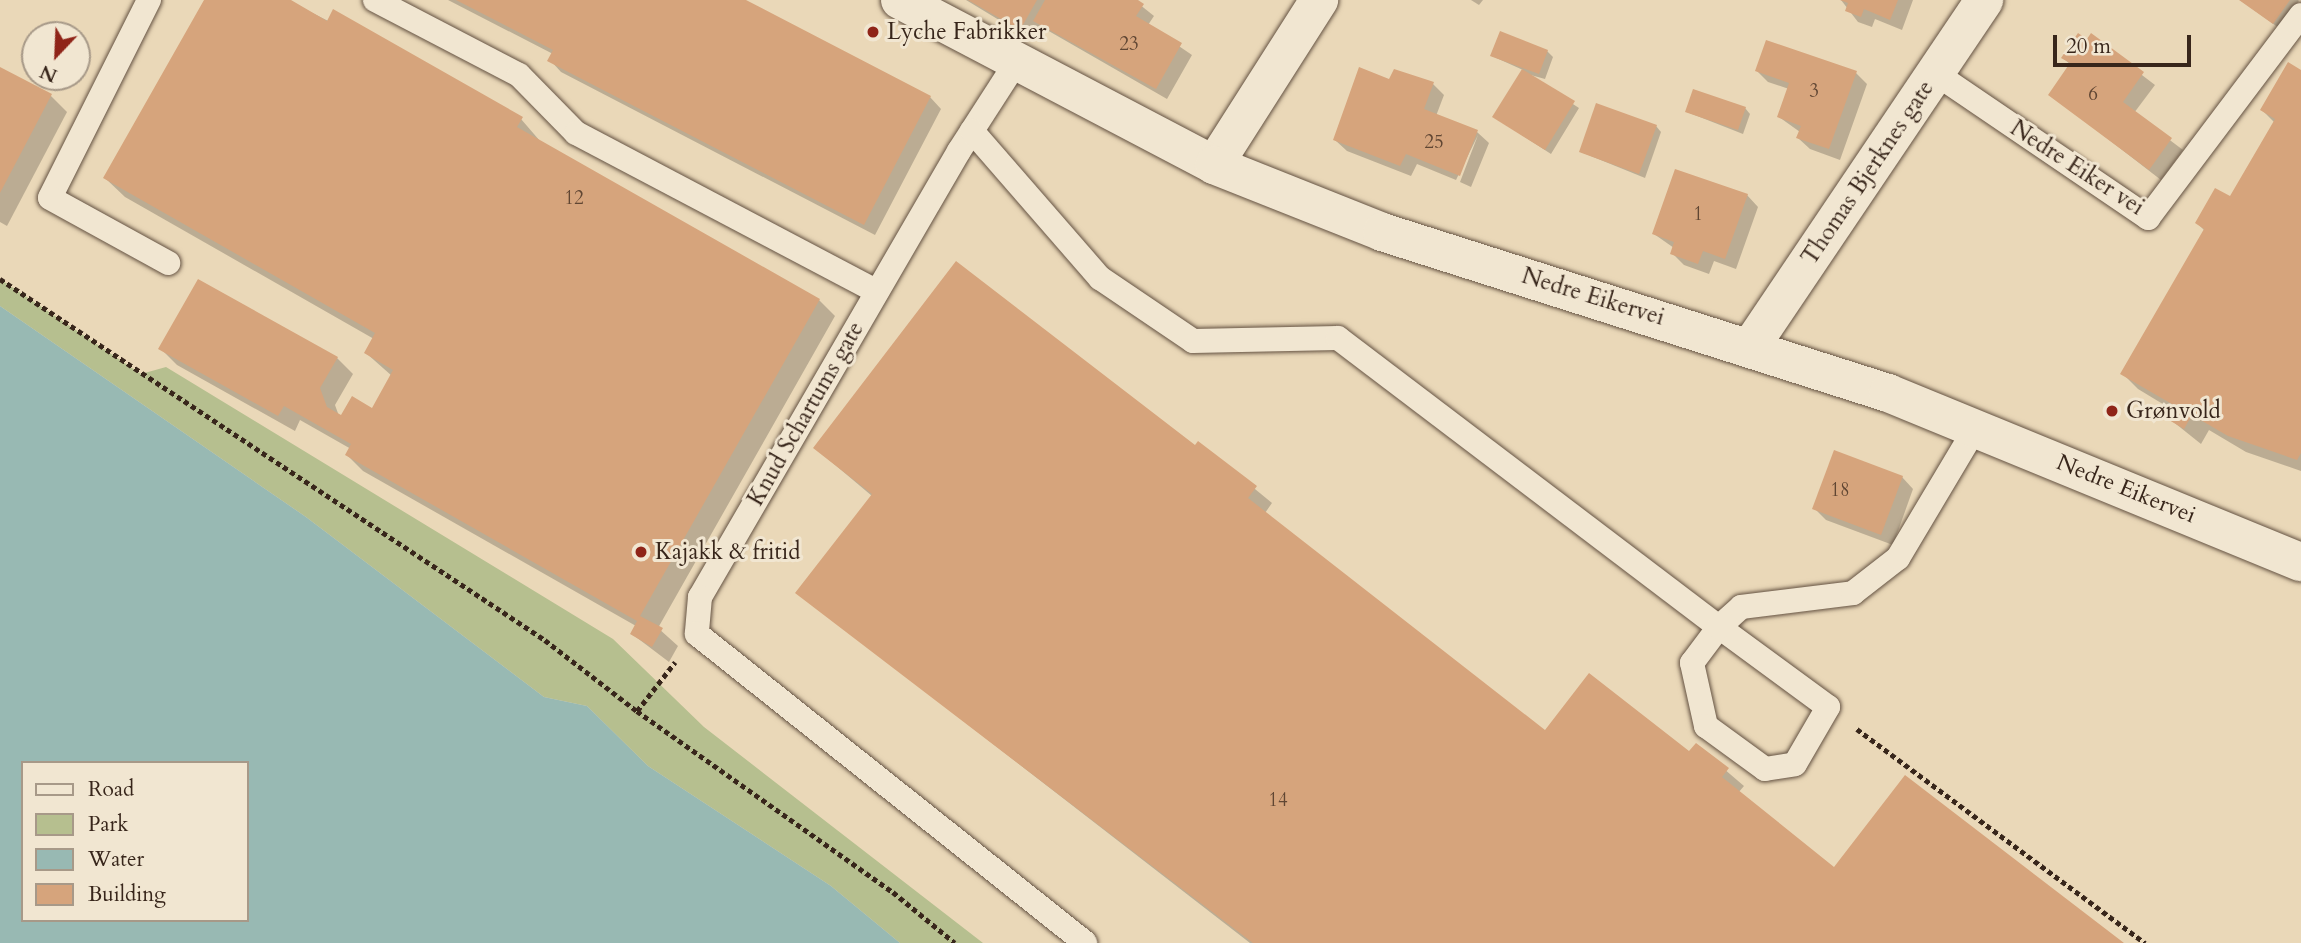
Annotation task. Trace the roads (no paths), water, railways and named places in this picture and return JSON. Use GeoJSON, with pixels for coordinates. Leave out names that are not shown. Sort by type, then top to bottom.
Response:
{"type":"FeatureCollection","features":[{"type":"Feature","properties":{"kind":"main road","name":"Nedre Eikervei"},"geometry":{"type":"LineString","coordinates":[[900,0],[1015,64],[1214,165],[1382,232],[1751,346],[1975,429],[2301,562]]}},
{"type":"Feature","properties":{"kind":"main road"},"geometry":{"type":"LineString","coordinates":[[1214,165],[1319,0]]}},
{"type":"Feature","properties":{"kind":"main road","name":"Thomas Bjerknes gate"},"geometry":{"type":"LineString","coordinates":[[1751,346],[1984,0]]}},
{"type":"Feature","properties":{"kind":"lane"},"geometry":{"type":"LineString","coordinates":[[149,0],[50,198],[168,263]]}},
{"type":"Feature","properties":{"kind":"lane"},"geometry":{"type":"LineString","coordinates":[[375,0],[519,75],[576,132],[877,292]]}},
{"type":"Feature","properties":{"kind":"lane","name":"Nedre Eiker vei"},"geometry":{"type":"LineString","coordinates":[[1935,73],[2148,218],[2301,15]]}},
{"type":"Feature","properties":{"kind":"lane","name":"Knud Schartums gate"},"geometry":{"type":"LineString","coordinates":[[1015,64],[972,131],[700,597],[697,634],[1085,943]]}},
{"type":"Feature","properties":{"kind":"lane"},"geometry":{"type":"LineString","coordinates":[[972,131],[1100,278],[1194,341],[1338,338],[1719,627],[1828,707],[1795,764],[1765,769],[1706,726],[1692,663],[1719,627],[1741,607],[1853,593],[1898,558],[1975,429]]}},
{"type":"Feature","properties":{"kind":"water"},"geometry":{"type":"Polygon","coordinates":[[[0,306],[306,517],[544,697],[587,706],[648,766],[831,886],[900,943],[0,943],[0,306]]]}},
{"type":"Feature","properties":{"kind":"place","name":"Lyche Fabrikker"},"geometry":{"type":"Point","coordinates":[873,32]}},
{"type":"Feature","properties":{"kind":"place","name":"Grønvold"},"geometry":{"type":"Point","coordinates":[2112,411]}},
{"type":"Feature","properties":{"kind":"place","name":"Kajakk & fritid"},"geometry":{"type":"Point","coordinates":[641,552]}}]}
